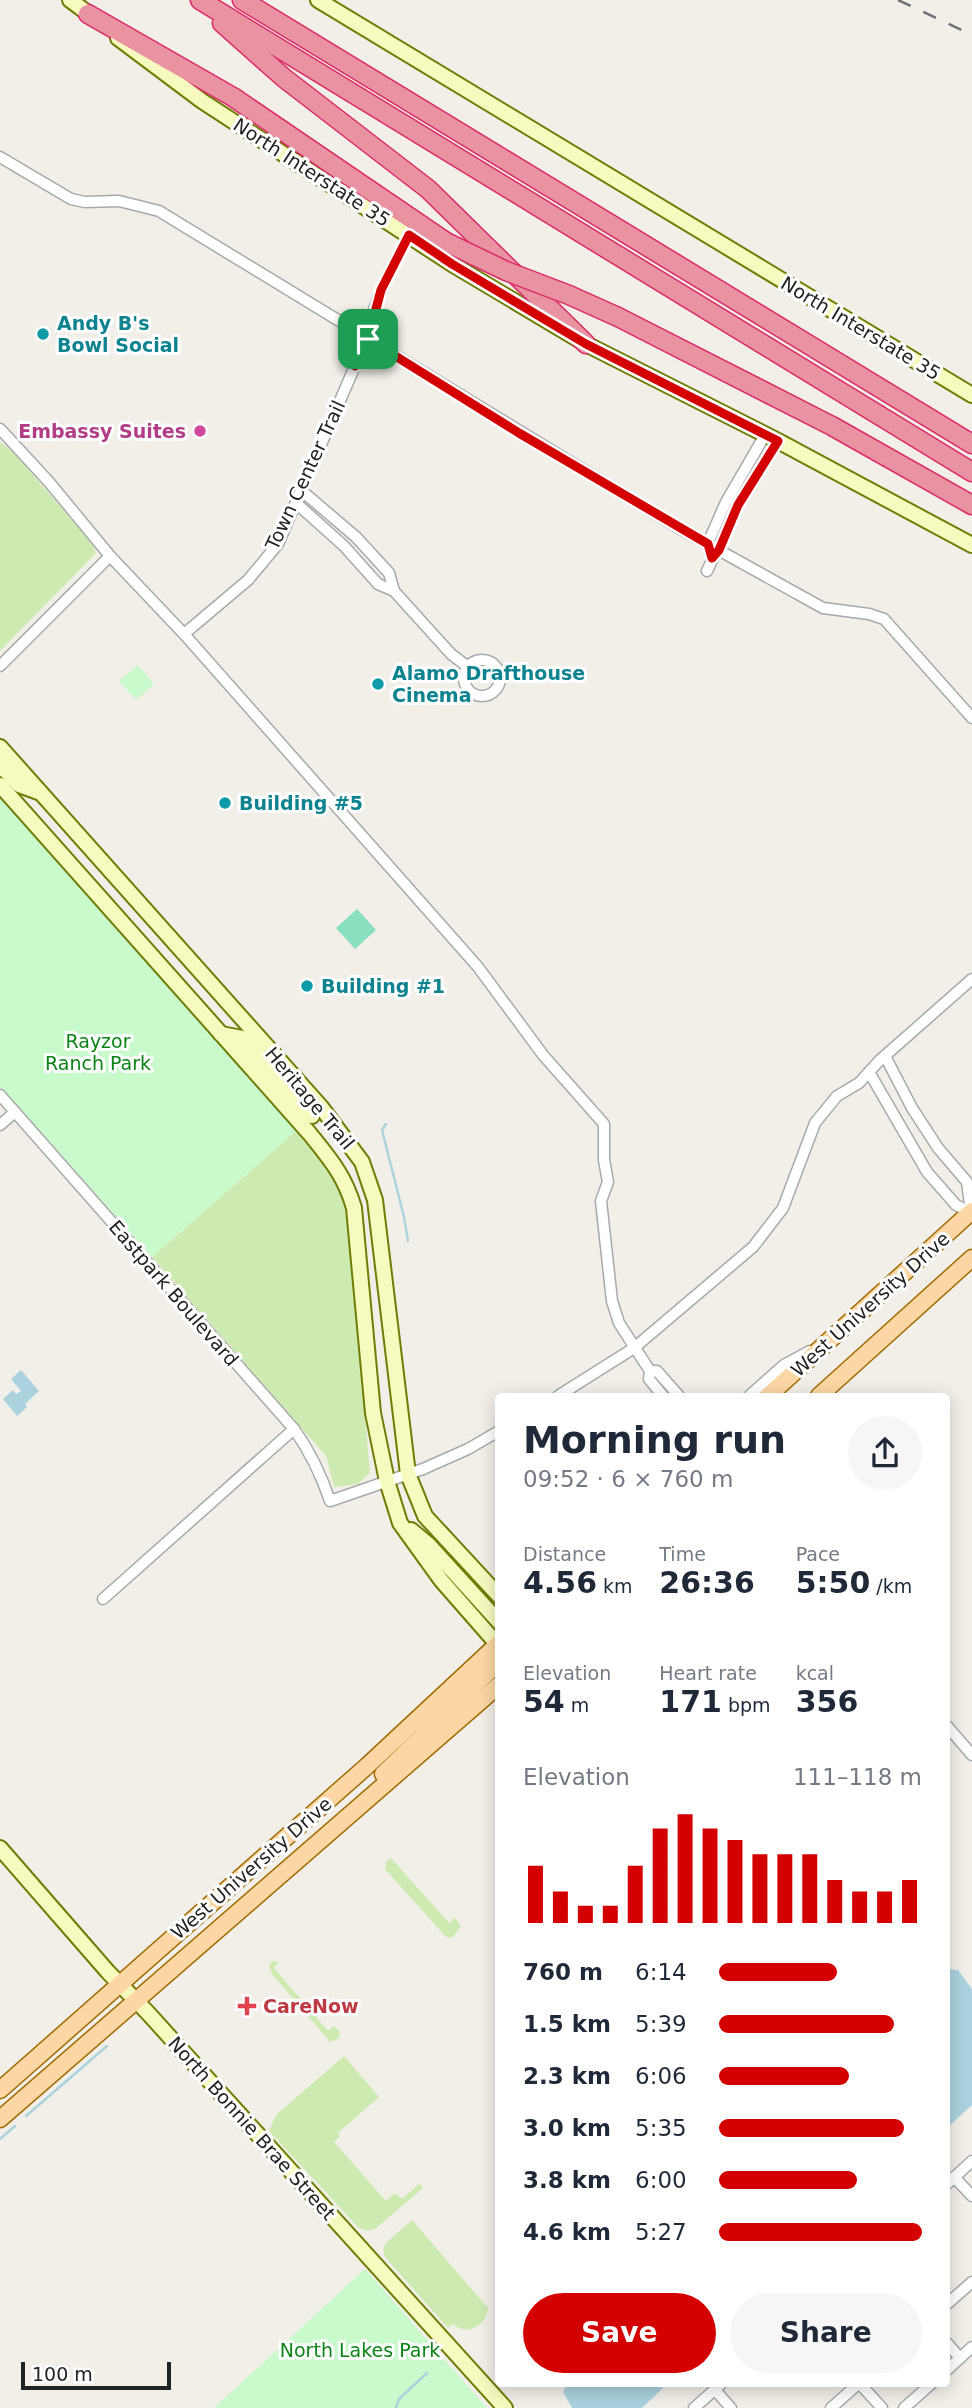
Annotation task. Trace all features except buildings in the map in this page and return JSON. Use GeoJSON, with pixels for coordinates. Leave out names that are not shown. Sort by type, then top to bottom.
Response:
{"type":"FeatureCollection","features":[{"type":"Feature","properties":{"kind":"highway"},"geometry":{"type":"LineString","coordinates":[[198,0],[284,78],[428,190],[586,344]]}},
{"type":"Feature","properties":{"kind":"highway"},"geometry":{"type":"LineString","coordinates":[[198,0],[972,472]]}},
{"type":"Feature","properties":{"kind":"highway"},"geometry":{"type":"LineString","coordinates":[[242,0],[972,444]]}},
{"type":"Feature","properties":{"kind":"highway"},"geometry":{"type":"LineString","coordinates":[[88,14],[233,97],[446,242],[506,271],[618,317],[832,426],[972,505]]}},
{"type":"Feature","properties":{"kind":"highway"},"geometry":{"type":"LineString","coordinates":[[921,412],[972,436]]}},
{"type":"Feature","properties":{"kind":"main road","name":"North Interstate 35"},"geometry":{"type":"LineString","coordinates":[[70,0],[143,59],[202,101],[452,264],[586,344],[772,438],[972,545]]}},
{"type":"Feature","properties":{"kind":"main road","name":"North Interstate 35"},"geometry":{"type":"LineString","coordinates":[[318,0],[972,395]]}},
{"type":"Feature","properties":{"kind":"main road","name":"Heritage Trail"},"geometry":{"type":"LineString","coordinates":[[0,747],[321,1107],[362,1162],[375,1200],[408,1474],[425,1516],[495,1592]]}},
{"type":"Feature","properties":{"kind":"main road"},"geometry":{"type":"LineString","coordinates":[[0,765],[19,785],[39,793]]}},
{"type":"Feature","properties":{"kind":"main road","name":"Heritage Trail"},"geometry":{"type":"LineString","coordinates":[[0,785],[338,1168],[348,1186],[354,1208],[373,1413],[387,1481],[398,1517],[441,1580],[495,1640]]}},
{"type":"Feature","properties":{"kind":"main road"},"geometry":{"type":"LineString","coordinates":[[118,918],[137,902]]}},
{"type":"Feature","properties":{"kind":"main road"},"geometry":{"type":"LineString","coordinates":[[221,1034],[242,1038],[312,1116]]}},
{"type":"Feature","properties":{"kind":"main road","name":"West University Drive"},"geometry":{"type":"LineString","coordinates":[[771,1393],[971,1212]]}},
{"type":"Feature","properties":{"kind":"main road","name":"West University Drive"},"geometry":{"type":"LineString","coordinates":[[822,1393],[972,1258]]}},
{"type":"Feature","properties":{"kind":"main road"},"geometry":{"type":"LineString","coordinates":[[398,1517],[429,1545],[495,1618]]}},
{"type":"Feature","properties":{"kind":"main road","name":"West University Drive"},"geometry":{"type":"LineString","coordinates":[[0,2090],[368,1766],[495,1646]]}},
{"type":"Feature","properties":{"kind":"main road"},"geometry":{"type":"LineString","coordinates":[[364,1802],[400,1755],[495,1666]]}},
{"type":"Feature","properties":{"kind":"main road","name":"West University Drive"},"geometry":{"type":"LineString","coordinates":[[0,2119],[495,1688]]}},
{"type":"Feature","properties":{"kind":"main road","name":"North Bonnie Brae Street"},"geometry":{"type":"LineString","coordinates":[[0,1848],[505,2408]]}},
{"type":"Feature","properties":{"kind":"street"},"geometry":{"type":"LineString","coordinates":[[0,157],[72,200],[119,201],[159,211],[519,433],[708,544],[715,554],[823,608],[869,614],[884,619],[972,718]]}},
{"type":"Feature","properties":{"kind":"street","name":"Town Center Trail"},"geometry":{"type":"LineString","coordinates":[[184,634],[228,599],[278,544],[355,366],[360,363],[370,345],[368,339],[381,290],[409,235]]}},
{"type":"Feature","properties":{"kind":"street"},"geometry":{"type":"LineString","coordinates":[[0,429],[49,482],[110,556],[184,634],[478,967],[543,1055],[604,1124],[604,1160],[608,1182],[601,1201],[612,1301],[619,1323],[650,1371],[649,1379],[661,1393]]}},
{"type":"Feature","properties":{"kind":"street"},"geometry":{"type":"LineString","coordinates":[[708,544],[726,502],[772,438]]}},
{"type":"Feature","properties":{"kind":"street"},"geometry":{"type":"LineString","coordinates":[[707,571],[772,438]]}},
{"type":"Feature","properties":{"kind":"street"},"geometry":{"type":"LineString","coordinates":[[302,491],[356,537],[389,573],[394,591]]}},
{"type":"Feature","properties":{"kind":"street"},"geometry":{"type":"LineString","coordinates":[[296,503],[344,546],[377,584],[394,591],[451,654],[468,667]]}},
{"type":"Feature","properties":{"kind":"street"},"geometry":{"type":"LineString","coordinates":[[0,666],[110,556]]}},
{"type":"Feature","properties":{"kind":"street"},"geometry":{"type":"LineString","coordinates":[[477,661],[487,661],[505,678],[488,700],[466,687],[464,677],[468,667],[477,661]]}},
{"type":"Feature","properties":{"kind":"street"},"geometry":{"type":"LineString","coordinates":[[563,1393],[634,1348],[753,1247],[783,1208],[815,1123],[837,1096],[859,1083],[885,1056],[972,979]]}},
{"type":"Feature","properties":{"kind":"street"},"geometry":{"type":"LineString","coordinates":[[885,1056],[912,1108],[938,1147],[967,1182],[971,1212]]}},
{"type":"Feature","properties":{"kind":"street"},"geometry":{"type":"LineString","coordinates":[[869,1072],[927,1172],[956,1205],[971,1212]]}},
{"type":"Feature","properties":{"kind":"street","name":"Eastpark Boulevard"},"geometry":{"type":"LineString","coordinates":[[0,1095],[294,1429],[316,1461],[330,1501],[387,1481]]}},
{"type":"Feature","properties":{"kind":"street"},"geometry":{"type":"LineString","coordinates":[[0,1125],[15,1112]]}},
{"type":"Feature","properties":{"kind":"street"},"geometry":{"type":"LineString","coordinates":[[752,1393],[783,1366],[832,1338]]}},
{"type":"Feature","properties":{"kind":"street"},"geometry":{"type":"LineString","coordinates":[[650,1371],[657,1371],[676,1393]]}},
{"type":"Feature","properties":{"kind":"street"},"geometry":{"type":"LineString","coordinates":[[103,1600],[294,1429]]}},
{"type":"Feature","properties":{"kind":"street"},"geometry":{"type":"LineString","coordinates":[[387,1481],[468,1449],[495,1433]]}},
{"type":"Feature","properties":{"kind":"street"},"geometry":{"type":"LineString","coordinates":[[950,1729],[972,1755]]}},
{"type":"Feature","properties":{"kind":"street"},"geometry":{"type":"LineString","coordinates":[[972,2161],[951,2180],[972,2196]]}},
{"type":"Feature","properties":{"kind":"street"},"geometry":{"type":"LineString","coordinates":[[950,2301],[972,2282]]}},
{"type":"Feature","properties":{"kind":"street"},"geometry":{"type":"LineString","coordinates":[[950,2346],[960,2358]]}},
{"type":"Feature","properties":{"kind":"street"},"geometry":{"type":"LineString","coordinates":[[950,2367],[972,2347]]}},
{"type":"Feature","properties":{"kind":"street"},"geometry":{"type":"LineString","coordinates":[[694,2408],[717,2387]]}},
{"type":"Feature","properties":{"kind":"street"},"geometry":{"type":"LineString","coordinates":[[719,2387],[731,2408]]}},
{"type":"Feature","properties":{"kind":"street"},"geometry":{"type":"LineString","coordinates":[[831,2408],[856,2387]]}},
{"type":"Feature","properties":{"kind":"street"},"geometry":{"type":"LineString","coordinates":[[862,2387],[882,2408]]}},
{"type":"Feature","properties":{"kind":"street"},"geometry":{"type":"LineString","coordinates":[[904,2408],[928,2387]]}},
{"type":"Feature","properties":{"kind":"green space"},"geometry":{"type":"Polygon","coordinates":[[[0,442],[13,452],[92,543],[96,553],[0,651],[0,442]]]}},
{"type":"Feature","properties":{"kind":"green space"},"geometry":{"type":"Polygon","coordinates":[[[138,665],[154,684],[136,700],[119,681],[138,665]]]}},
{"type":"Feature","properties":{"kind":"green space","name":"Rayzor Ranch Park"},"geometry":{"type":"Polygon","coordinates":[[[0,793],[296,1131],[152,1257],[0,1086],[0,793]]]}},
{"type":"Feature","properties":{"kind":"green space"},"geometry":{"type":"Polygon","coordinates":[[[357,909],[376,930],[355,949],[336,928],[357,909]]]}},
{"type":"Feature","properties":{"kind":"green space"},"geometry":{"type":"Polygon","coordinates":[[[296,1131],[316,1153],[337,1185],[347,1216],[370,1473],[358,1484],[334,1487],[326,1456],[152,1257],[296,1131]]]}},
{"type":"Feature","properties":{"kind":"green space"},"geometry":{"type":"Polygon","coordinates":[[[391,1858],[450,1924],[454,1917],[461,1926],[452,1938],[446,1937],[385,1869],[386,1862],[391,1858]]]}},
{"type":"Feature","properties":{"kind":"green space"},"geometry":{"type":"Polygon","coordinates":[[[273,1961],[279,1962],[274,1968],[328,2031],[334,2026],[340,2032],[339,2038],[330,2042],[272,1974],[269,1965],[273,1961]]]}},
{"type":"Feature","properties":{"kind":"green space"},"geometry":{"type":"Polygon","coordinates":[[[344,2056],[379,2097],[338,2133],[340,2136],[334,2142],[386,2201],[395,2193],[402,2199],[419,2184],[422,2186],[422,2189],[375,2229],[367,2231],[359,2228],[269,2131],[276,2115],[344,2056]]]}},
{"type":"Feature","properties":{"kind":"green space"},"geometry":{"type":"Polygon","coordinates":[[[412,2220],[488,2308],[480,2324],[470,2329],[458,2328],[453,2324],[448,2328],[385,2257],[383,2248],[388,2241],[412,2220]]]}},
{"type":"Feature","properties":{"kind":"green space","name":"North Lakes Park"},"geometry":{"type":"Polygon","coordinates":[[[365,2269],[487,2408],[214,2408],[365,2269]]]}},
{"type":"Feature","properties":{"kind":"water"},"geometry":{"type":"Polygon","coordinates":[[[21,1370],[39,1391],[17,1416],[3,1399],[13,1390],[16,1394],[21,1391],[11,1379],[21,1370]]]}},
{"type":"Feature","properties":{"kind":"water"},"geometry":{"type":"Polygon","coordinates":[[[950,1969],[958,1970],[972,1989],[972,2105],[950,2125],[950,1969]]]}},
{"type":"Feature","properties":{"kind":"water"},"geometry":{"type":"Polygon","coordinates":[[[566,2387],[663,2387],[642,2408],[572,2408],[563,2392],[566,2387]]]}},
{"type":"Feature","properties":{"kind":"waterway"},"geometry":{"type":"LineString","coordinates":[[386,1124],[382,1130],[408,1241]]}},
{"type":"Feature","properties":{"kind":"waterway"},"geometry":{"type":"LineString","coordinates":[[26,2116],[107,2046]]}},
{"type":"Feature","properties":{"kind":"waterway"},"geometry":{"type":"LineString","coordinates":[[0,2139],[15,2126]]}},
{"type":"Feature","properties":{"kind":"waterway"},"geometry":{"type":"LineString","coordinates":[[396,2408],[399,2399],[427,2373]]}},
{"type":"Feature","properties":{"kind":"railway"},"geometry":{"type":"LineString","coordinates":[[898,0],[972,35]]}},
{"type":"Feature","properties":{"kind":"place","name":"Andy B's Bowl Social"},"geometry":{"type":"Point","coordinates":[43,334]}},
{"type":"Feature","properties":{"kind":"place","name":"Embassy Suites"},"geometry":{"type":"Point","coordinates":[200,431]}},
{"type":"Feature","properties":{"kind":"place","name":"Alamo Drafthouse Cinema"},"geometry":{"type":"Point","coordinates":[378,684]}},
{"type":"Feature","properties":{"kind":"place","name":"Building #5"},"geometry":{"type":"Point","coordinates":[225,803]}},
{"type":"Feature","properties":{"kind":"place","name":"Building #1"},"geometry":{"type":"Point","coordinates":[307,986]}},
{"type":"Feature","properties":{"kind":"place","name":"CareNow"},"geometry":{"type":"Point","coordinates":[247,2006]}},
{"type":"Feature","properties":{"kind":"route"},"geometry":{"type":"LineString","coordinates":[[368,339],[363,341],[353,358],[355,366],[360,363],[370,345],[368,339],[519,433],[708,544],[712,558],[719,550],[738,505],[778,441],[586,344],[452,264],[409,235],[381,290],[368,339]]}}]}
